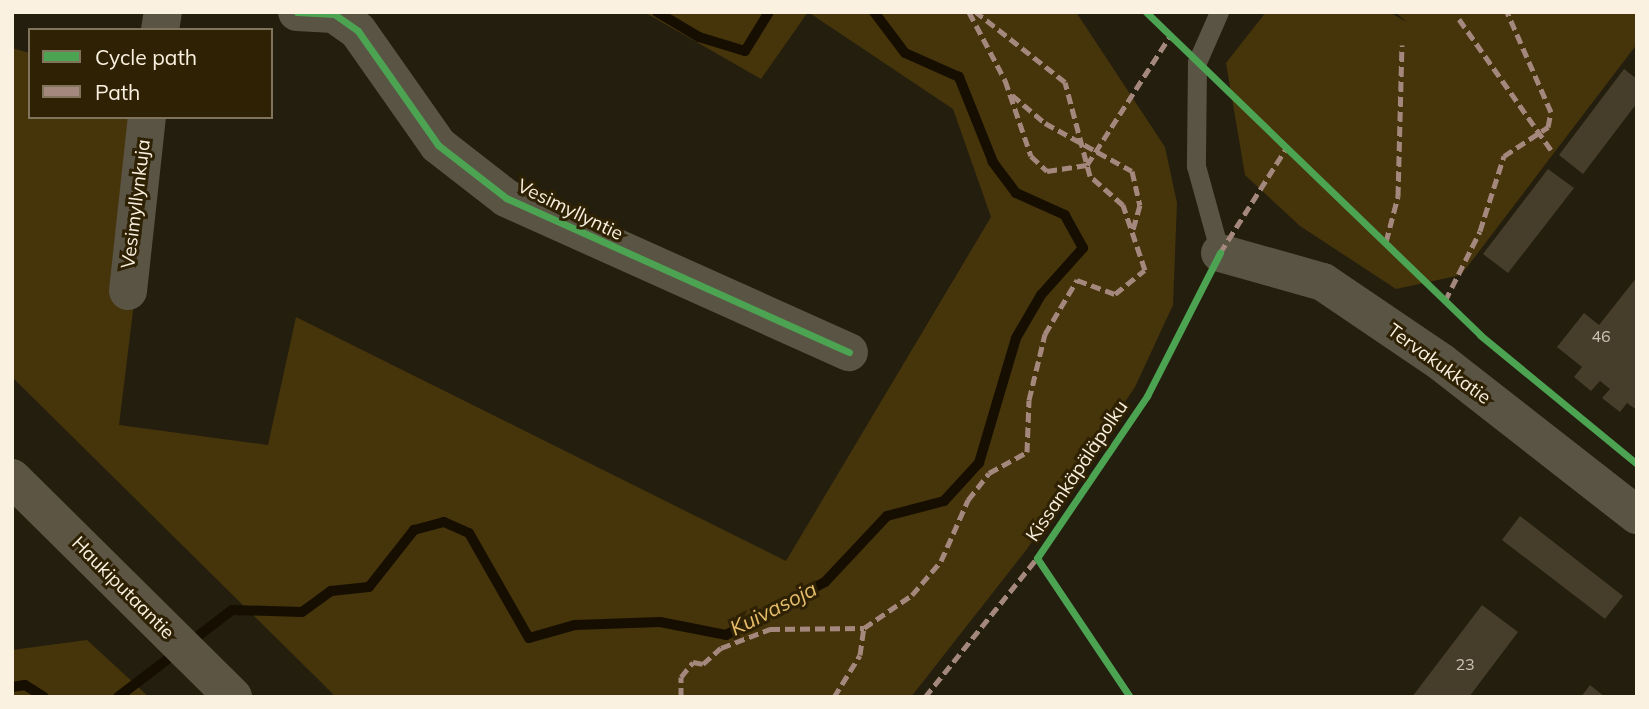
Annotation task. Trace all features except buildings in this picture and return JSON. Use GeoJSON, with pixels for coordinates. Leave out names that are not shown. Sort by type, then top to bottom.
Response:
{"type":"FeatureCollection","features":[{"type":"Feature","properties":{"kind":"main road","name":"Haukiputaantie"},"geometry":{"type":"LineString","coordinates":[[12,478],[233,697]]}},
{"type":"Feature","properties":{"kind":"street","name":"Vesimyllyntie"},"geometry":{"type":"LineString","coordinates":[[297,12],[334,14],[358,31],[438,145],[506,198],[849,352]]}},
{"type":"Feature","properties":{"kind":"street","name":"Vesimyllynkuja"},"geometry":{"type":"LineString","coordinates":[[128,291],[147,119]]}},
{"type":"Feature","properties":{"kind":"street","name":"Tervakukkatie"},"geometry":{"type":"LineString","coordinates":[[1220,253],[1323,282],[1441,362],[1637,515]]}},
{"type":"Feature","properties":{"kind":"lane"},"geometry":{"type":"LineString","coordinates":[[1219,12],[1197,62],[1196,166],[1220,253]]}},
{"type":"Feature","properties":{"kind":"shaded area"},"geometry":{"type":"Polygon","coordinates":[[[644,12],[808,12],[761,79],[644,12]]]}},
{"type":"Feature","properties":{"kind":"shaded area"},"geometry":{"type":"Polygon","coordinates":[[[808,12],[1076,12],[1165,147],[1177,203],[1173,305],[1135,387],[1027,549],[911,697],[336,697],[12,377],[12,48],[28,52],[28,119],[164,119],[147,197],[119,425],[268,445],[296,317],[786,561],[991,217],[953,109],[808,12]]]}},
{"type":"Feature","properties":{"kind":"shaded area"},"geometry":{"type":"Polygon","coordinates":[[[1266,12],[1389,12],[1407,22],[1395,12],[1637,12],[1637,44],[1461,275],[1396,289],[1300,226],[1245,175],[1226,63],[1266,12]]]}},
{"type":"Feature","properties":{"kind":"shaded area"},"geometry":{"type":"Polygon","coordinates":[[[87,640],[149,697],[12,697],[12,650],[87,640]]]}},
{"type":"Feature","properties":{"kind":"waterway","name":"Kuivasoja"},"geometry":{"type":"LineString","coordinates":[[657,12],[699,37],[745,51],[769,12]]}},
{"type":"Feature","properties":{"kind":"waterway","name":"Kuivasoja"},"geometry":{"type":"LineString","coordinates":[[118,697],[232,610],[302,612],[331,591],[369,587],[414,530],[444,522],[469,533],[529,638],[575,625],[660,622],[726,635],[825,582],[887,516],[944,501],[979,463],[1016,338],[1041,295],[1083,248],[1065,215],[1016,193],[993,162],[959,77],[905,53],[874,12]]}},
{"type":"Feature","properties":{"kind":"waterway","name":"Kuivasoja"},"geometry":{"type":"LineString","coordinates":[[12,687],[25,685],[44,697]]}},
{"type":"Feature","properties":{"kind":"marked path"},"geometry":{"type":"LineString","coordinates":[[969,12],[1005,80],[1031,156],[1047,171],[1087,165],[1170,36]]}},
{"type":"Feature","properties":{"kind":"marked path"},"geometry":{"type":"LineString","coordinates":[[681,697],[681,677],[693,662],[703,664],[721,648],[770,629],[864,628],[912,595],[941,561],[968,500],[989,473],[1027,452],[1029,400],[1045,334],[1077,280],[1115,294],[1145,270],[1123,205],[1090,176],[1065,82],[976,12]]}},
{"type":"Feature","properties":{"kind":"marked path"},"geometry":{"type":"LineString","coordinates":[[1445,301],[1480,231],[1504,156],[1548,127],[1551,112],[1507,12]]}},
{"type":"Feature","properties":{"kind":"marked path"},"geometry":{"type":"LineString","coordinates":[[1459,19],[1551,150]]}},
{"type":"Feature","properties":{"kind":"marked path"},"geometry":{"type":"LineString","coordinates":[[1386,242],[1398,196],[1402,45]]}},
{"type":"Feature","properties":{"kind":"marked path"},"geometry":{"type":"LineString","coordinates":[[1012,95],[1045,123],[1132,171],[1140,205],[1133,230]]}},
{"type":"Feature","properties":{"kind":"marked path"},"geometry":{"type":"LineString","coordinates":[[1220,253],[1287,147]]}},
{"type":"Feature","properties":{"kind":"marked path"},"geometry":{"type":"LineString","coordinates":[[925,697],[1037,558]]}},
{"type":"Feature","properties":{"kind":"marked path"},"geometry":{"type":"LineString","coordinates":[[834,697],[860,655],[864,628]]}},
{"type":"Feature","properties":{"kind":"cycle path"},"geometry":{"type":"LineString","coordinates":[[297,12],[334,14],[358,31],[438,145],[506,198],[849,352]]}},
{"type":"Feature","properties":{"kind":"cycle path"},"geometry":{"type":"LineString","coordinates":[[1146,12],[1480,335],[1637,464]]}},
{"type":"Feature","properties":{"kind":"cycle path","name":"Kissankäpäläpolku"},"geometry":{"type":"LineString","coordinates":[[1130,697],[1037,558],[1147,396],[1220,253]]}}]}
